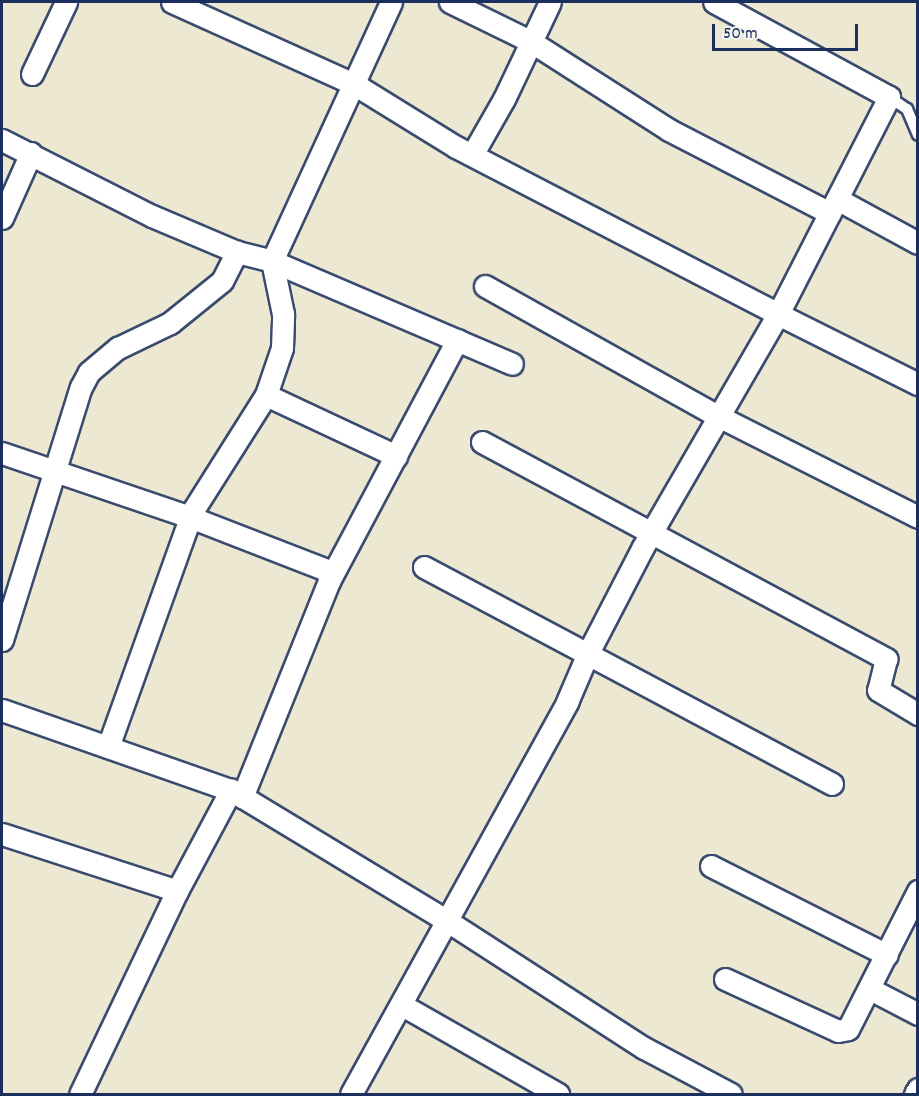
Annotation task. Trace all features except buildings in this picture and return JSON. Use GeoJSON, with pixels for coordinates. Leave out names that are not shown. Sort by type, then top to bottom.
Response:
{"type":"FeatureCollection","features":[{"type":"Feature","properties":{"kind":"street"},"geometry":{"type":"LineString","coordinates":[[32,74],[66,2]]}},
{"type":"Feature","properties":{"kind":"street"},"geometry":{"type":"LineString","coordinates":[[172,2],[354,84],[472,155],[918,384]]}},
{"type":"Feature","properties":{"kind":"street"},"geometry":{"type":"LineString","coordinates":[[108,747],[190,517],[266,395],[282,337],[283,314],[272,261],[391,2]]}},
{"type":"Feature","properties":{"kind":"street"},"geometry":{"type":"LineString","coordinates":[[450,2],[530,41],[669,130],[918,243]]}},
{"type":"Feature","properties":{"kind":"street"},"geometry":{"type":"LineString","coordinates":[[472,155],[504,99],[550,2]]}},
{"type":"Feature","properties":{"kind":"street"},"geometry":{"type":"LineString","coordinates":[[351,1095],[449,922],[567,702],[588,653],[652,532],[778,314],[889,97],[714,2]]}},
{"type":"Feature","properties":{"kind":"street"},"geometry":{"type":"LineString","coordinates":[[2,140],[152,216],[237,252],[272,261],[512,364]]}},
{"type":"Feature","properties":{"kind":"street"},"geometry":{"type":"LineString","coordinates":[[2,218],[31,153]]}},
{"type":"Feature","properties":{"kind":"street"},"geometry":{"type":"LineString","coordinates":[[2,640],[81,387],[89,372],[118,348],[171,323],[222,282],[237,252]]}},
{"type":"Feature","properties":{"kind":"street"},"geometry":{"type":"LineString","coordinates":[[485,286],[718,416],[918,517]]}},
{"type":"Feature","properties":{"kind":"street"},"geometry":{"type":"LineString","coordinates":[[80,1095],[177,891],[236,793],[329,581],[457,340]]}},
{"type":"Feature","properties":{"kind":"street"},"geometry":{"type":"LineString","coordinates":[[266,395],[396,456]]}},
{"type":"Feature","properties":{"kind":"street"},"geometry":{"type":"LineString","coordinates":[[483,442],[886,659],[878,690],[918,714]]}},
{"type":"Feature","properties":{"kind":"street"},"geometry":{"type":"LineString","coordinates":[[2,453],[190,517],[326,569],[331,575],[329,581]]}},
{"type":"Feature","properties":{"kind":"street"},"geometry":{"type":"LineString","coordinates":[[424,567],[832,784]]}},
{"type":"Feature","properties":{"kind":"street"},"geometry":{"type":"LineString","coordinates":[[2,711],[236,793],[449,922],[644,1048],[731,1095]]}},
{"type":"Feature","properties":{"kind":"street"},"geometry":{"type":"LineString","coordinates":[[2,834],[177,891]]}},
{"type":"Feature","properties":{"kind":"street"},"geometry":{"type":"LineString","coordinates":[[711,866],[887,955]]}},
{"type":"Feature","properties":{"kind":"street"},"geometry":{"type":"LineString","coordinates":[[725,979],[838,1031],[851,1026],[918,891]]}},
{"type":"Feature","properties":{"kind":"street"},"geometry":{"type":"LineString","coordinates":[[870,989],[918,1014]]}},
{"type":"Feature","properties":{"kind":"street"},"geometry":{"type":"LineString","coordinates":[[402,1005],[558,1095]]}},
{"type":"Feature","properties":{"kind":"street"},"geometry":{"type":"LineString","coordinates":[[915,1095],[918,1089]]}},
{"type":"Feature","properties":{"kind":"lane"},"geometry":{"type":"LineString","coordinates":[[889,97],[907,109],[918,135]]}}]}
